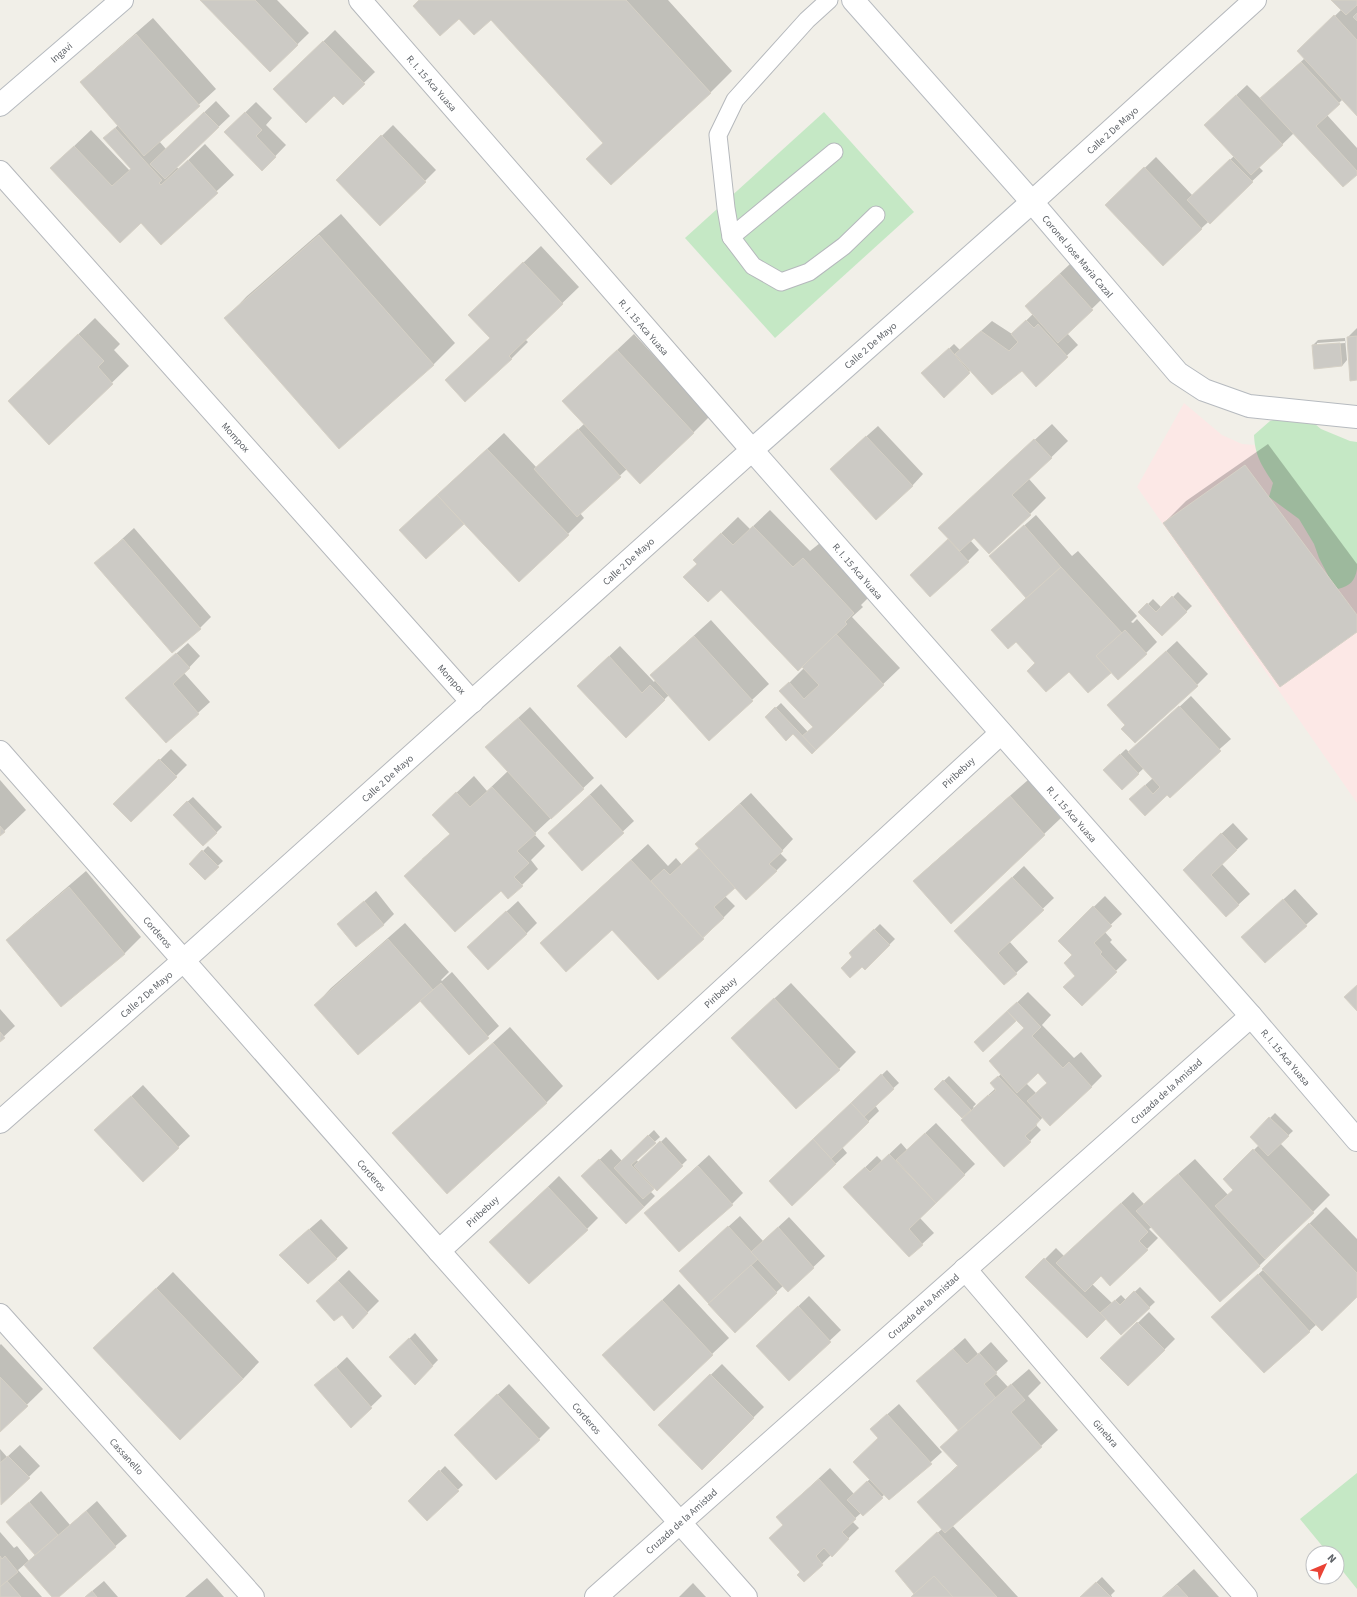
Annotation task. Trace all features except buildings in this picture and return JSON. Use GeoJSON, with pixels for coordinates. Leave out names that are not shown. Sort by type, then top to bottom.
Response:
{"type":"FeatureCollection","features":[{"type":"Feature","properties":{"kind":"street","name":"Ingavi"},"geometry":{"type":"LineString","coordinates":[[0,105],[122,0]]}},
{"type":"Feature","properties":{"kind":"street","name":"R. I. 15 Aca Yuasa"},"geometry":{"type":"LineString","coordinates":[[360,0],[752,450],[1251,1016],[1357,1140]]}},
{"type":"Feature","properties":{"kind":"street","name":"Coronel Jose Maria Cazal"},"geometry":{"type":"LineString","coordinates":[[853,0],[1032,202],[1178,373],[1204,390],[1249,406],[1357,417]]}},
{"type":"Feature","properties":{"kind":"street","name":"Calle 2 De Mayo"},"geometry":{"type":"LineString","coordinates":[[0,1122],[184,960],[752,450],[1032,202],[1255,0]]}},
{"type":"Feature","properties":{"kind":"street","name":"Mompox"},"geometry":{"type":"LineString","coordinates":[[0,172],[472,702]]}},
{"type":"Feature","properties":{"kind":"street","name":"Piribebuy"},"geometry":{"type":"LineString","coordinates":[[439,1251],[1001,732]]}},
{"type":"Feature","properties":{"kind":"street","name":"Corderos"},"geometry":{"type":"LineString","coordinates":[[0,752],[679,1523],[746,1597]]}},
{"type":"Feature","properties":{"kind":"street","name":"Cruzada de la Amistad"},"geometry":{"type":"LineString","coordinates":[[596,1597],[1251,1016]]}},
{"type":"Feature","properties":{"kind":"street","name":"Ginebra"},"geometry":{"type":"LineString","coordinates":[[965,1269],[1246,1597]]}},
{"type":"Feature","properties":{"kind":"street","name":"Cassanello"},"geometry":{"type":"LineString","coordinates":[[0,1315],[253,1597]]}},
{"type":"Feature","properties":{"kind":"lane"},"geometry":{"type":"LineString","coordinates":[[829,0],[807,20],[735,100],[718,135],[726,208],[732,237],[753,266],[781,282],[809,272],[844,246],[876,215]]}},
{"type":"Feature","properties":{"kind":"lane"},"geometry":{"type":"LineString","coordinates":[[732,237],[834,152]]}},
{"type":"Feature","properties":{"kind":"shaded area"},"geometry":{"type":"Polygon","coordinates":[[[1184,403],[1222,435],[1242,444],[1357,454],[1357,803],[1137,487],[1184,403]]]}},
{"type":"Feature","properties":{"kind":"green space"},"geometry":{"type":"Polygon","coordinates":[[[824,112],[914,212],[775,338],[685,238],[824,112]]]}},
{"type":"Feature","properties":{"kind":"green space"},"geometry":{"type":"Polygon","coordinates":[[[1283,417],[1308,421],[1321,429],[1350,441],[1357,442],[1357,569],[1353,580],[1349,585],[1342,588],[1338,589],[1333,585],[1319,558],[1314,544],[1299,519],[1269,497],[1273,483],[1262,466],[1256,449],[1254,435],[1270,421],[1283,417]]]}},
{"type":"Feature","properties":{"kind":"green space"},"geometry":{"type":"Polygon","coordinates":[[[1357,1473],[1357,1589],[1345,1574],[1345,1545],[1321,1545],[1300,1519],[1357,1473]]]}}]}
